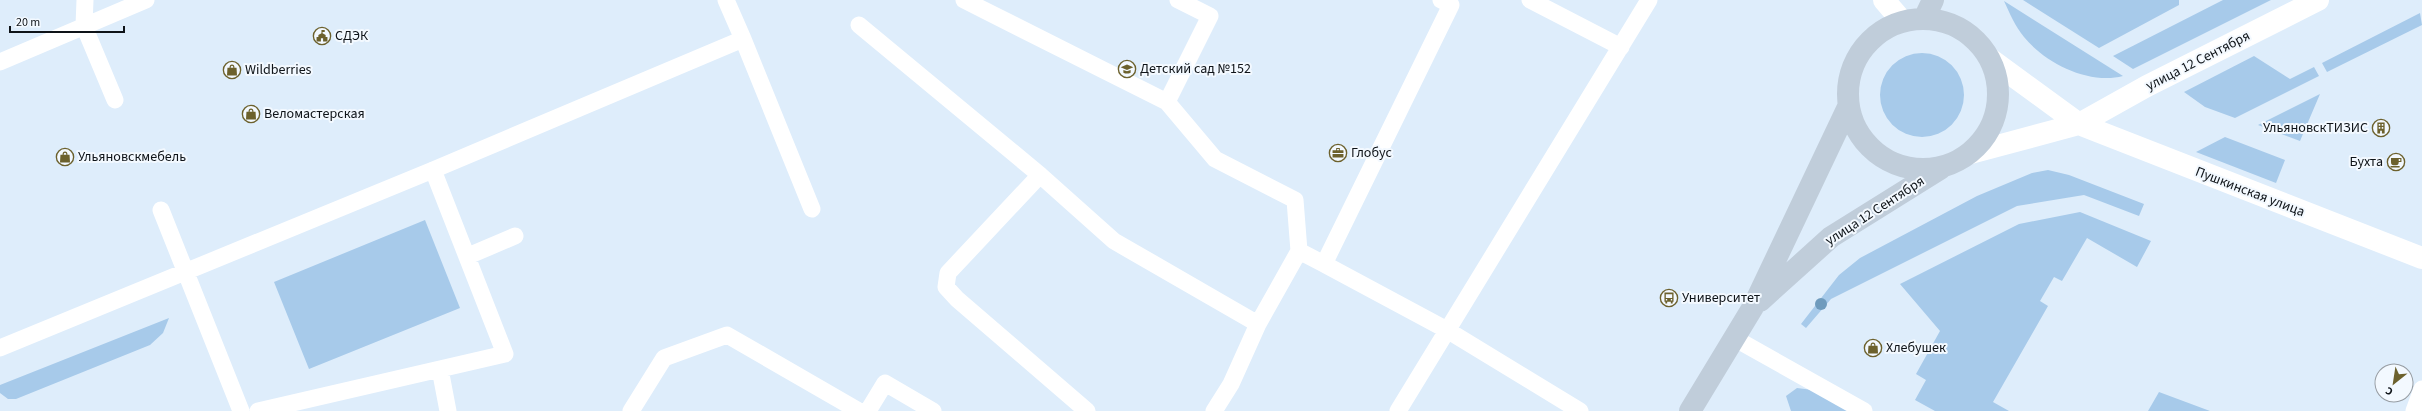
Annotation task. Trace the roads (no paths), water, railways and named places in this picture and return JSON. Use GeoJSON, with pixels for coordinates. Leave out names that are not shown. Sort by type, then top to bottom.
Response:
{"type":"FeatureCollection","features":[{"type":"Feature","properties":{"kind":"main road","name":"улица 12 Сентября"},"geometry":{"type":"LineString","coordinates":[[1690,411],[1753,307],[1848,107],[1847,85],[1852,63],[1860,50],[1882,30],[1929,9],[1974,38],[1990,59],[1998,84],[1997,110],[1988,134],[1971,153],[1945,167],[1831,237],[1753,307]]}},
{"type":"Feature","properties":{"kind":"main road"},"geometry":{"type":"LineString","coordinates":[[1848,107],[1860,137],[1883,159],[1913,170],[1945,167]]}},
{"type":"Feature","properties":{"kind":"street"},"geometry":{"type":"LineString","coordinates":[[1884,0],[1902,21]]}},
{"type":"Feature","properties":{"kind":"street","name":"улица 12 Сентября"},"geometry":{"type":"LineString","coordinates":[[2079,124],[2147,86],[2318,0]]}},
{"type":"Feature","properties":{"kind":"street","name":"Пушкинская улица"},"geometry":{"type":"LineString","coordinates":[[1990,59],[2079,124],[2422,258]]}},
{"type":"Feature","properties":{"kind":"street"},"geometry":{"type":"LineString","coordinates":[[1971,153],[2079,124]]}},
{"type":"Feature","properties":{"kind":"lane"},"geometry":{"type":"LineString","coordinates":[[85,0],[84,26],[115,100]]}},
{"type":"Feature","properties":{"kind":"lane"},"geometry":{"type":"LineString","coordinates":[[0,62],[146,0]]}},
{"type":"Feature","properties":{"kind":"lane"},"geometry":{"type":"LineString","coordinates":[[726,0],[812,209]]}},
{"type":"Feature","properties":{"kind":"lane"},"geometry":{"type":"LineString","coordinates":[[964,0],[1167,102],[1215,159],[1295,200],[1300,251],[1258,324],[1231,384],[1214,411]]}},
{"type":"Feature","properties":{"kind":"lane"},"geometry":{"type":"LineString","coordinates":[[1167,102],[1210,16],[1178,0]]}},
{"type":"Feature","properties":{"kind":"lane"},"geometry":{"type":"LineString","coordinates":[[1324,264],[1451,5],[1441,0]]}},
{"type":"Feature","properties":{"kind":"lane"},"geometry":{"type":"LineString","coordinates":[[1530,0],[1621,47]]}},
{"type":"Feature","properties":{"kind":"lane"},"geometry":{"type":"LineString","coordinates":[[1398,411],[1650,0]]}},
{"type":"Feature","properties":{"kind":"lane"},"geometry":{"type":"LineString","coordinates":[[859,25],[1040,175],[1114,241],[1258,324]]}},
{"type":"Feature","properties":{"kind":"lane"},"geometry":{"type":"LineString","coordinates":[[0,348],[186,273],[743,39]]}},
{"type":"Feature","properties":{"kind":"lane"},"geometry":{"type":"LineString","coordinates":[[258,411],[505,354],[468,256],[433,170]]}},
{"type":"Feature","properties":{"kind":"lane"},"geometry":{"type":"LineString","coordinates":[[1040,175],[948,273],[946,287],[957,299],[1087,411]]}},
{"type":"Feature","properties":{"kind":"lane"},"geometry":{"type":"LineString","coordinates":[[161,210],[242,411]]}},
{"type":"Feature","properties":{"kind":"lane"},"geometry":{"type":"LineString","coordinates":[[468,256],[515,236]]}},
{"type":"Feature","properties":{"kind":"lane"},"geometry":{"type":"LineString","coordinates":[[1300,251],[1447,330],[1580,411]]}},
{"type":"Feature","properties":{"kind":"lane"},"geometry":{"type":"LineString","coordinates":[[632,411],[664,358],[727,335],[859,411]]}},
{"type":"Feature","properties":{"kind":"lane"},"geometry":{"type":"LineString","coordinates":[[1734,338],[1864,411]]}},
{"type":"Feature","properties":{"kind":"lane"},"geometry":{"type":"LineString","coordinates":[[440,369],[448,411]]}},
{"type":"Feature","properties":{"kind":"lane"},"geometry":{"type":"LineString","coordinates":[[868,411],[885,383],[933,411]]}},
{"type":"Feature","properties":{"kind":"lane"},"geometry":{"type":"LineString","coordinates":[[2414,411],[2422,389]]}},
{"type":"Feature","properties":{"kind":"place","name":"СДЭК"},"geometry":{"type":"Point","coordinates":[322,36]}},
{"type":"Feature","properties":{"kind":"place","name":"Детский сад №152"},"geometry":{"type":"Point","coordinates":[1127,69]}},
{"type":"Feature","properties":{"kind":"place","name":"Wildberries"},"geometry":{"type":"Point","coordinates":[232,70]}},
{"type":"Feature","properties":{"kind":"place","name":"Веломастерская"},"geometry":{"type":"Point","coordinates":[251,114]}},
{"type":"Feature","properties":{"kind":"place","name":"УльяновскТИЗИС"},"geometry":{"type":"Point","coordinates":[2381,128]}},
{"type":"Feature","properties":{"kind":"place","name":"Глобус"},"geometry":{"type":"Point","coordinates":[1338,153]}},
{"type":"Feature","properties":{"kind":"place","name":"Ульяновскмебель"},"geometry":{"type":"Point","coordinates":[65,157]}},
{"type":"Feature","properties":{"kind":"place","name":"Бухта"},"geometry":{"type":"Point","coordinates":[2396,162]}},
{"type":"Feature","properties":{"kind":"place","name":"Университет"},"geometry":{"type":"Point","coordinates":[1669,298]}},
{"type":"Feature","properties":{"kind":"place","name":"Хлебушек"},"geometry":{"type":"Point","coordinates":[1873,348]}}]}
